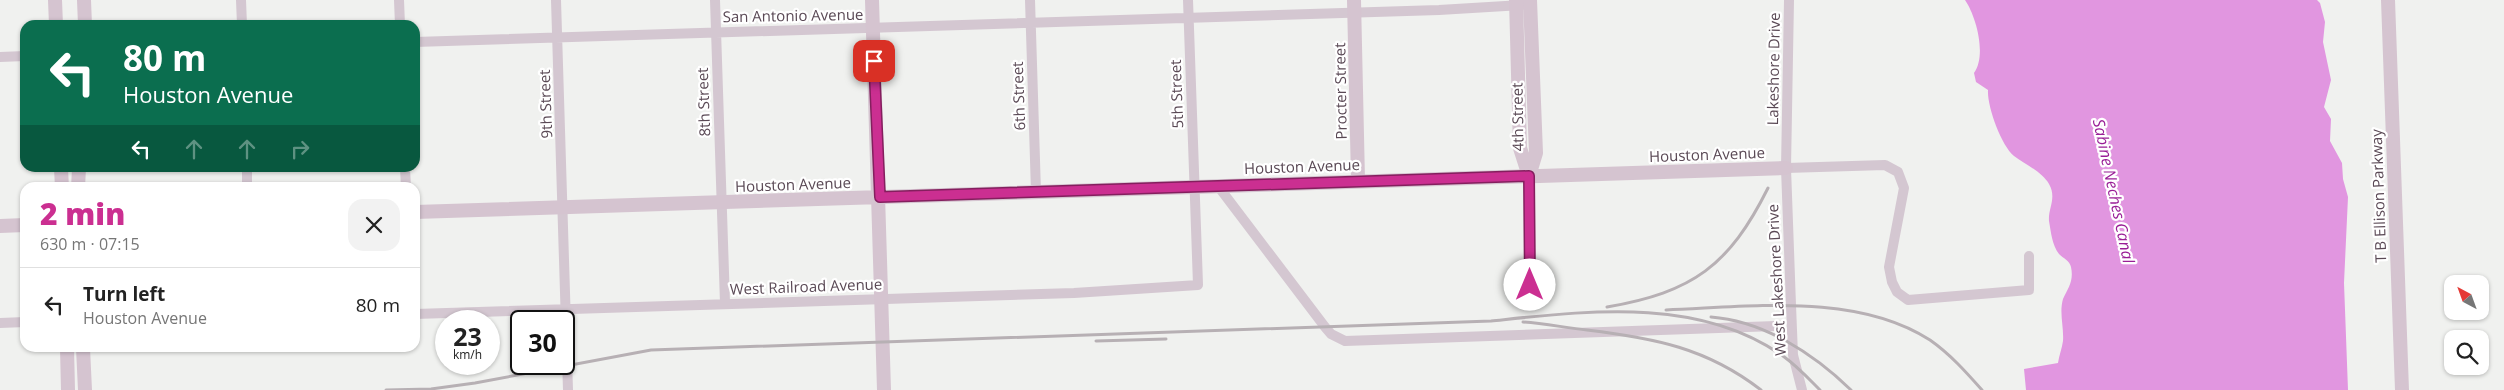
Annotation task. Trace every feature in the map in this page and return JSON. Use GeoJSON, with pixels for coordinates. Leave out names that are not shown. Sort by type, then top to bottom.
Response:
{"type":"FeatureCollection","features":[{"type":"Feature","properties":{"kind":"street"},"geometry":{"type":"LineString","coordinates":[[55,0],[56,20]]}},
{"type":"Feature","properties":{"kind":"street"},"geometry":{"type":"LineString","coordinates":[[84,0],[85,20]]}},
{"type":"Feature","properties":{"kind":"street"},"geometry":{"type":"LineString","coordinates":[[241,0],[242,20]]}},
{"type":"Feature","properties":{"kind":"street"},"geometry":{"type":"LineString","coordinates":[[399,0],[400,20]]}},
{"type":"Feature","properties":{"kind":"street","name":"9th Street"},"geometry":{"type":"LineString","coordinates":[[556,0],[564,208],[568,390]]}},
{"type":"Feature","properties":{"kind":"street","name":"8th Street"},"geometry":{"type":"LineString","coordinates":[[715,0],[725,303]]}},
{"type":"Feature","properties":{"kind":"street"},"geometry":{"type":"LineString","coordinates":[[872,0],[880,197],[884,390]]}},
{"type":"Feature","properties":{"kind":"street","name":"6th Street"},"geometry":{"type":"LineString","coordinates":[[1030,0],[1036,192]]}},
{"type":"Feature","properties":{"kind":"street","name":"5th Street"},"geometry":{"type":"LineString","coordinates":[[1188,0],[1198,285]]}},
{"type":"Feature","properties":{"kind":"street","name":"Lakeshore Drive"},"geometry":{"type":"LineString","coordinates":[[1786,168],[1788,0]]}},
{"type":"Feature","properties":{"kind":"street","name":"T B Ellison Parkway"},"geometry":{"type":"LineString","coordinates":[[2388,0],[2402,390]]}},
{"type":"Feature","properties":{"kind":"street","name":"San Antonio Avenue"},"geometry":{"type":"LineString","coordinates":[[420,42],[1188,18],[1354,7],[1530,2]]}},
{"type":"Feature","properties":{"kind":"street","name":"4th Street"},"geometry":{"type":"LineString","coordinates":[[1529,176],[1536,153],[1530,2]]}},
{"type":"Feature","properties":{"kind":"street","name":"4th Street"},"geometry":{"type":"LineString","coordinates":[[1516,3],[1520,148],[1529,176]]}},
{"type":"Feature","properties":{"kind":"street","name":"Procter Street"},"geometry":{"type":"LineString","coordinates":[[1354,7],[1358,180]]}},
{"type":"Feature","properties":{"kind":"street"},"geometry":{"type":"LineString","coordinates":[[0,57],[20,56]]}},
{"type":"Feature","properties":{"kind":"street","name":"Houston Avenue"},"geometry":{"type":"LineString","coordinates":[[420,212],[1358,180],[1885,165],[1898,172],[1904,188],[1889,267],[1892,282],[1897,292],[1908,300],[2028,290],[2029,256]]}},
{"type":"Feature","properties":{"kind":"street","name":"West Lakeshore Drive"},"geometry":{"type":"LineString","coordinates":[[1786,168],[1793,355],[1802,390]]}},
{"type":"Feature","properties":{"kind":"street"},"geometry":{"type":"LineString","coordinates":[[1529,176],[1530,285]]}},
{"type":"Feature","properties":{"kind":"street"},"geometry":{"type":"LineString","coordinates":[[1218,186],[1325,327],[1331,334],[1345,341],[1776,326]]}},
{"type":"Feature","properties":{"kind":"street"},"geometry":{"type":"LineString","coordinates":[[0,226],[20,225]]}},
{"type":"Feature","properties":{"kind":"street","name":"West Railroad Avenue"},"geometry":{"type":"LineString","coordinates":[[420,314],[1074,293],[1198,285]]}},
{"type":"Feature","properties":{"kind":"street"},"geometry":{"type":"LineString","coordinates":[[0,323],[20,322]]}},
{"type":"Feature","properties":{"kind":"street"},"geometry":{"type":"LineString","coordinates":[[67,352],[68,390]]}},
{"type":"Feature","properties":{"kind":"street"},"geometry":{"type":"LineString","coordinates":[[83,352],[85,390]]}},
{"type":"Feature","properties":{"kind":"water","name":"Sabine Neches Canal"},"geometry":{"type":"Polygon","coordinates":[[[1965,0],[2317,0],[2320,3],[2325,22],[2323,42],[2331,80],[2324,107],[2331,119],[2330,141],[2342,163],[2343,179],[2348,197],[2344,283],[2348,390],[2026,390],[2024,369],[2058,363],[2063,341],[2062,304],[2069,288],[2072,272],[2068,261],[2059,254],[2052,238],[2049,216],[2052,194],[2049,184],[2038,172],[2009,151],[1996,125],[1990,106],[1988,90],[1976,82],[1974,73],[1980,56],[1980,46],[1976,25],[1965,0]]]}},
{"type":"Feature","properties":{"kind":"railway"},"geometry":{"type":"LineString","coordinates":[[1607,307],[1663,293],[1705,271],[1723,256],[1738,237],[1768,188]]}},
{"type":"Feature","properties":{"kind":"railway"},"geometry":{"type":"LineString","coordinates":[[1666,310],[1801,306],[1836,309],[1869,315],[1901,325],[1930,340],[1951,357],[1982,390]]}},
{"type":"Feature","properties":{"kind":"railway"},"geometry":{"type":"LineString","coordinates":[[386,390],[431,389],[475,383],[651,350],[1491,321],[1603,312],[1642,312],[1679,316],[1715,324],[1750,337],[1783,356],[1820,390]]}},
{"type":"Feature","properties":{"kind":"railway"},"geometry":{"type":"LineString","coordinates":[[1711,317],[1731,320],[1769,332],[1821,364],[1851,390]]}},
{"type":"Feature","properties":{"kind":"railway"},"geometry":{"type":"LineString","coordinates":[[1523,322],[1611,333],[1679,347],[1720,364],[1761,390]]}},
{"type":"Feature","properties":{"kind":"railway"},"geometry":{"type":"LineString","coordinates":[[1096,341],[1166,339]]}},
{"type":"Feature","properties":{"kind":"route"},"geometry":{"type":"LineString","coordinates":[[874,61],[880,197],[1358,180],[1529,176],[1530,285]]}}]}
